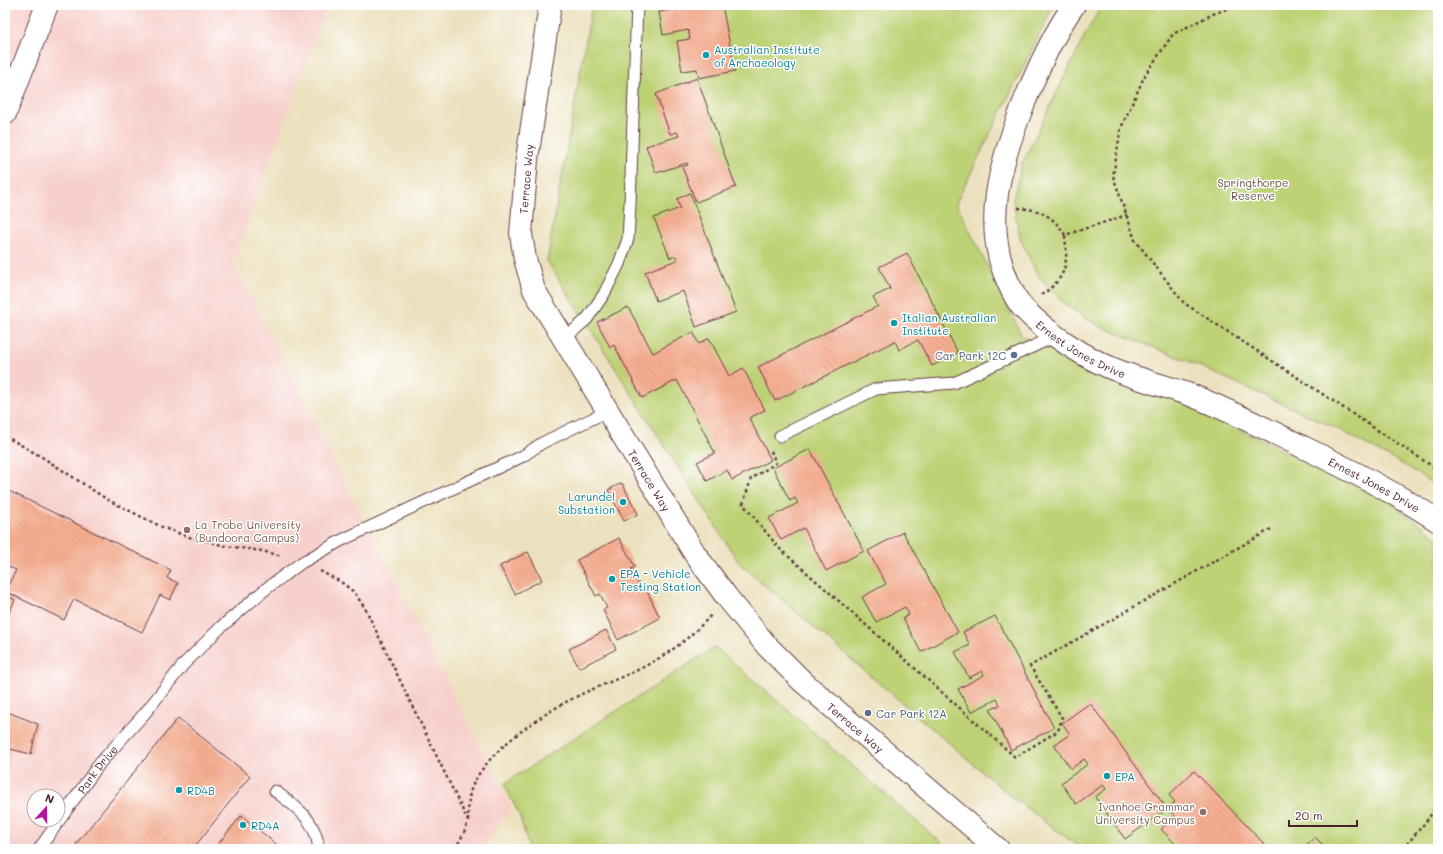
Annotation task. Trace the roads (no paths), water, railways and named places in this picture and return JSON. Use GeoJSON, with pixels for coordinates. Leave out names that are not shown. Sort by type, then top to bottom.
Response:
{"type":"FeatureCollection","features":[{"type":"Feature","properties":{"kind":"street"},"geometry":{"type":"LineString","coordinates":[[5,114],[47,5]]}},
{"type":"Feature","properties":{"kind":"street","name":"Terrace Way"},"geometry":{"type":"LineString","coordinates":[[550,5],[527,159],[521,234],[525,259],[534,290],[695,554],[726,596],[767,646],[803,682],[998,849]]}},
{"type":"Feature","properties":{"kind":"street","name":"Ernest Jones Drive"},"geometry":{"type":"LineString","coordinates":[[1074,5],[1062,22],[1034,76],[1002,165],[995,207],[997,246],[1003,271],[1022,308],[1056,336],[1098,362],[1120,372],[1191,395],[1247,419],[1373,482],[1438,521]]}},
{"type":"Feature","properties":{"kind":"lane"},"geometry":{"type":"LineString","coordinates":[[564,339],[587,319],[604,294],[619,264],[628,239],[637,5]]}},
{"type":"Feature","properties":{"kind":"lane"},"geometry":{"type":"LineString","coordinates":[[780,436],[876,390],[954,384],[1056,336]]}},
{"type":"Feature","properties":{"kind":"lane","name":"Park Drive"},"geometry":{"type":"LineString","coordinates":[[39,849],[100,763],[145,713],[183,665],[221,627],[267,588],[301,562],[342,540],[523,456],[542,443],[608,411]]}},
{"type":"Feature","properties":{"kind":"lane"},"geometry":{"type":"LineString","coordinates":[[275,791],[307,817],[314,830],[319,849]]}},
{"type":"Feature","properties":{"kind":"place","name":"Australian Institute of Archaeology"},"geometry":{"type":"Point","coordinates":[706,55]}},
{"type":"Feature","properties":{"kind":"place","name":"Italian Australian Institute"},"geometry":{"type":"Point","coordinates":[894,323]}},
{"type":"Feature","properties":{"kind":"place","name":"Car Park 12C"},"geometry":{"type":"Point","coordinates":[1014,355]}},
{"type":"Feature","properties":{"kind":"place","name":"Larundel Substation"},"geometry":{"type":"Point","coordinates":[623,502]}},
{"type":"Feature","properties":{"kind":"place","name":"La Trobe University (Bundoora Campus)"},"geometry":{"type":"Point","coordinates":[187,530]}},
{"type":"Feature","properties":{"kind":"place","name":"EPA - Vehicle Testing Station"},"geometry":{"type":"Point","coordinates":[612,579]}},
{"type":"Feature","properties":{"kind":"place","name":"Car Park 12A"},"geometry":{"type":"Point","coordinates":[868,713]}},
{"type":"Feature","properties":{"kind":"place","name":"EPA"},"geometry":{"type":"Point","coordinates":[1107,776]}},
{"type":"Feature","properties":{"kind":"place","name":"RD4B"},"geometry":{"type":"Point","coordinates":[179,790]}},
{"type":"Feature","properties":{"kind":"place","name":"Ivanhoe Grammar University Campus"},"geometry":{"type":"Point","coordinates":[1203,812]}},
{"type":"Feature","properties":{"kind":"place","name":"RD4A"},"geometry":{"type":"Point","coordinates":[243,825]}},
{"type":"Feature","properties":{"kind":"park label","name":"Springthorpe Reserve"},"geometry":{"type":"Point","coordinates":[1253,188]}}]}
